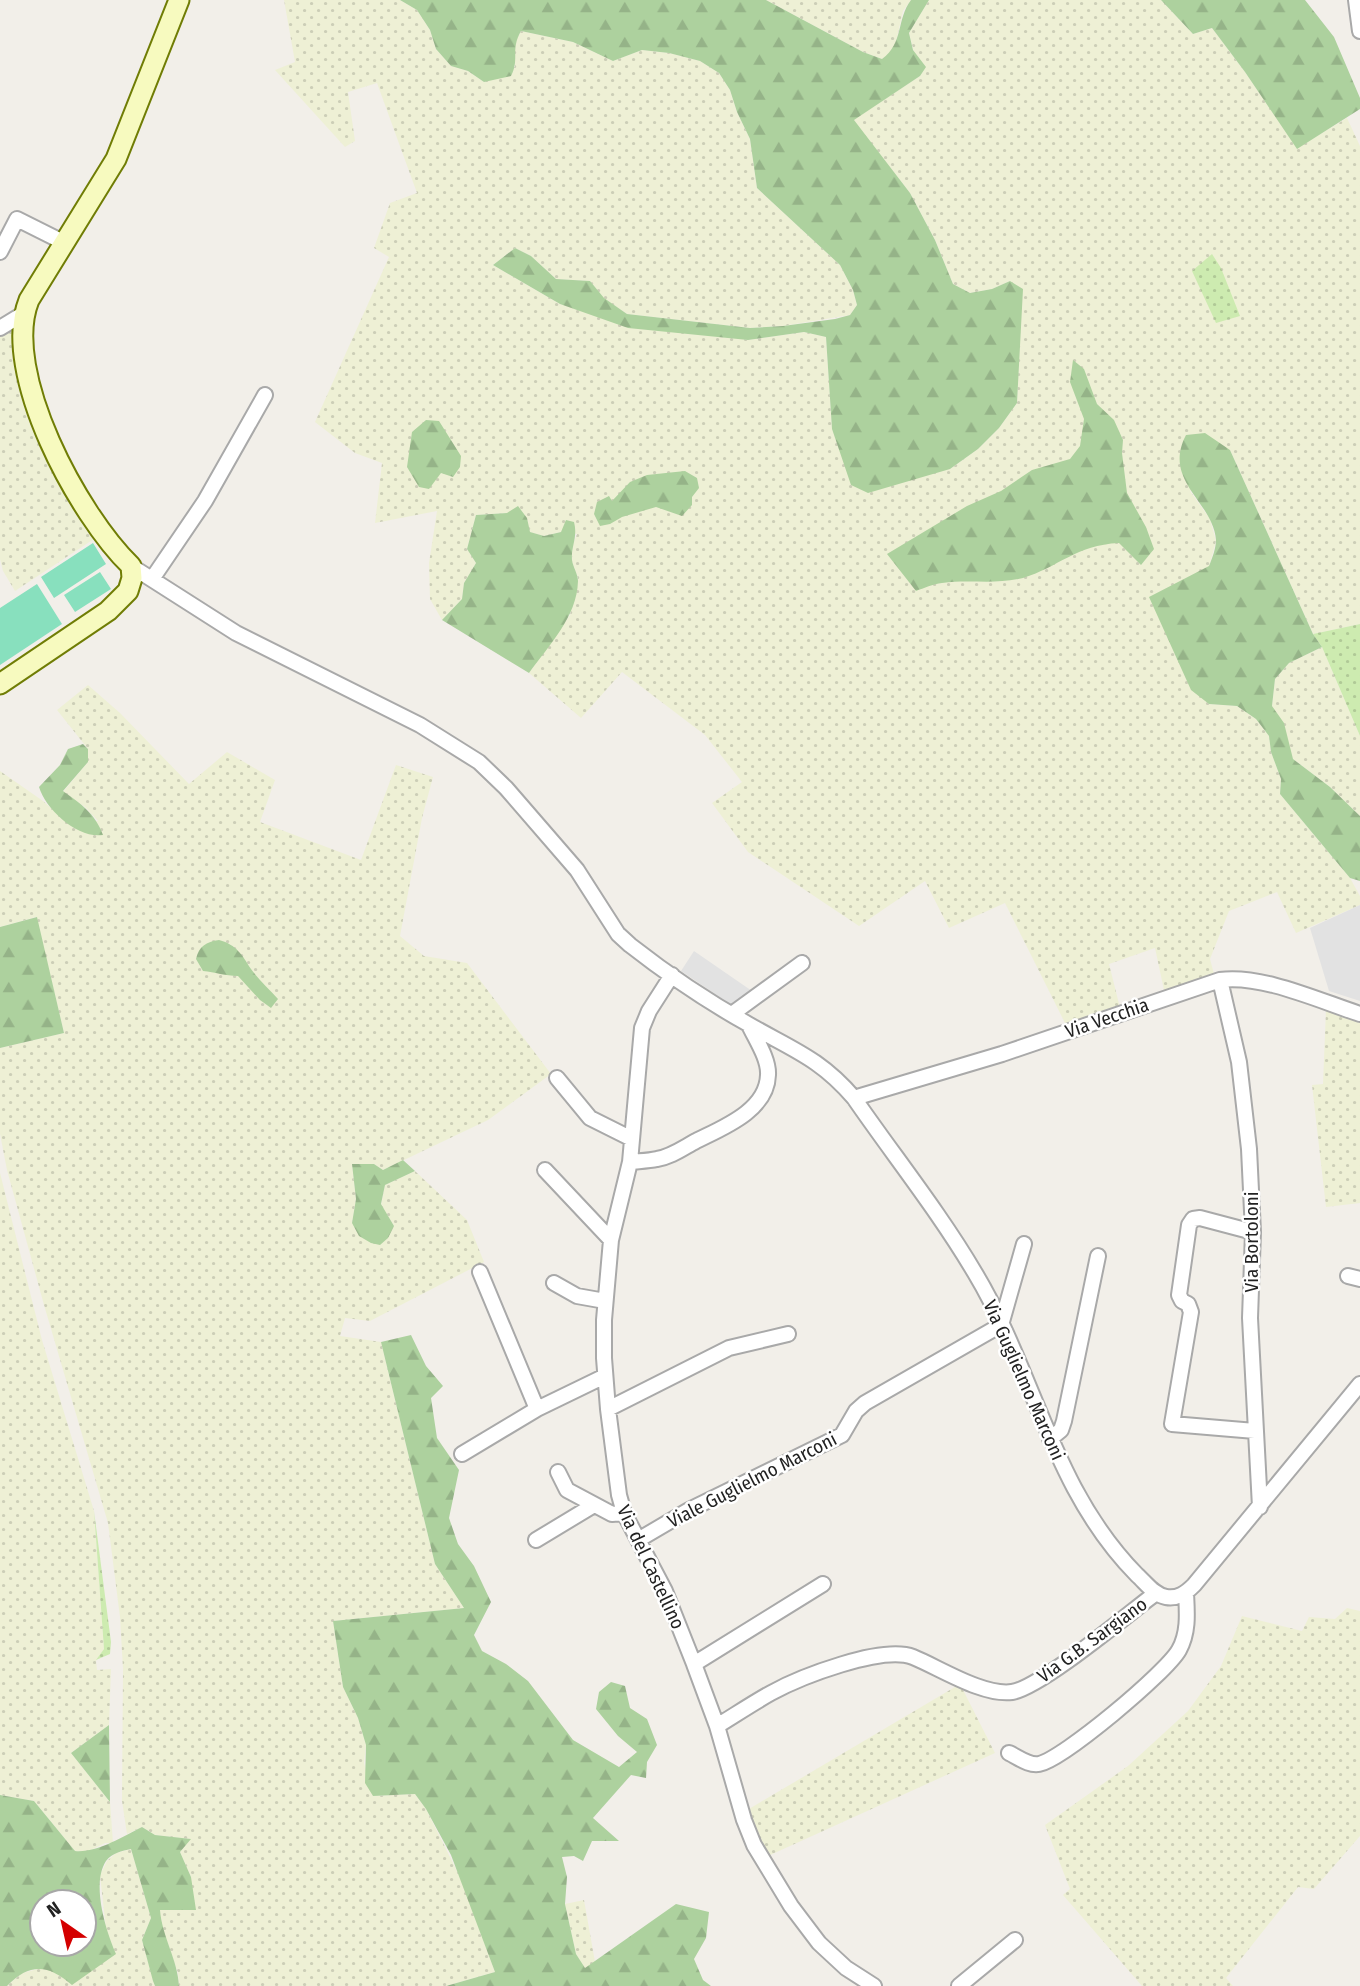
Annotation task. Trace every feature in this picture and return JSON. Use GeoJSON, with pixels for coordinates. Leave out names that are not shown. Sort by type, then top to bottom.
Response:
{"type":"FeatureCollection","features":[{"type":"Feature","properties":{"kind":"street"},"geometry":{"type":"LineString","coordinates":[[0,684],[108,611],[128,591],[132,578],[131,566],[112,545],[80,499],[34,409],[21,359],[23,314],[121,149],[178,0]]}},
{"type":"Feature","properties":{"kind":"street"},"geometry":{"type":"LineString","coordinates":[[1356,0],[1360,31]]}},
{"type":"Feature","properties":{"kind":"street"},"geometry":{"type":"LineString","coordinates":[[0,252],[17,219],[65,243]]}},
{"type":"Feature","properties":{"kind":"street"},"geometry":{"type":"LineString","coordinates":[[0,328],[23,314]]}},
{"type":"Feature","properties":{"kind":"street"},"geometry":{"type":"LineString","coordinates":[[152,579],[205,501],[265,395]]}},
{"type":"Feature","properties":{"kind":"street","name":"Via Guglielmo Marconi"},"geometry":{"type":"LineString","coordinates":[[131,566],[236,632],[420,725],[479,762],[506,788],[582,876],[618,934],[630,945],[749,1025],[817,1062],[854,1098],[962,1252],[986,1293],[1068,1478],[1096,1527],[1112,1548],[1156,1593]]}},
{"type":"Feature","properties":{"kind":"street"},"geometry":{"type":"LineString","coordinates":[[732,1014],[802,963]]}},
{"type":"Feature","properties":{"kind":"street","name":"Via del Castellino"},"geometry":{"type":"LineString","coordinates":[[670,974],[642,1028],[630,1162],[611,1240],[605,1301],[605,1376],[617,1485],[624,1513],[665,1591],[694,1664],[717,1726],[747,1831],[791,1906],[820,1943],[846,1968],[874,1986]]}},
{"type":"Feature","properties":{"kind":"street","name":"Via Vecchia"},"geometry":{"type":"LineString","coordinates":[[854,1098],[1002,1054],[1220,980],[1234,978],[1261,982],[1360,1014]]}},
{"type":"Feature","properties":{"kind":"street","name":"Via Bortoloni"},"geometry":{"type":"LineString","coordinates":[[1220,980],[1239,1062],[1250,1158],[1253,1232],[1250,1318],[1260,1507]]}},
{"type":"Feature","properties":{"kind":"street"},"geometry":{"type":"LineString","coordinates":[[630,1162],[670,1155],[733,1122],[756,1103],[766,1087],[768,1075],[764,1058],[749,1025]]}},
{"type":"Feature","properties":{"kind":"street"},"geometry":{"type":"LineString","coordinates":[[557,1078],[590,1118],[632,1139]]}},
{"type":"Feature","properties":{"kind":"street"},"geometry":{"type":"LineString","coordinates":[[544,1170],[611,1240]]}},
{"type":"Feature","properties":{"kind":"street"},"geometry":{"type":"LineString","coordinates":[[1253,1232],[1200,1218],[1189,1224],[1179,1294],[1191,1312],[1172,1424],[1255,1431]]}},
{"type":"Feature","properties":{"kind":"street"},"geometry":{"type":"LineString","coordinates":[[1002,1325],[1024,1244]]}},
{"type":"Feature","properties":{"kind":"street"},"geometry":{"type":"LineString","coordinates":[[1050,1439],[1060,1430],[1064,1421],[1098,1256]]}},
{"type":"Feature","properties":{"kind":"street"},"geometry":{"type":"LineString","coordinates":[[480,1272],[537,1409]]}},
{"type":"Feature","properties":{"kind":"street"},"geometry":{"type":"LineString","coordinates":[[554,1283],[577,1296],[605,1301]]}},
{"type":"Feature","properties":{"kind":"street","name":"Viale Guglielmo Marconi"},"geometry":{"type":"LineString","coordinates":[[638,1539],[689,1510],[842,1434],[856,1411],[865,1403],[1002,1325]]}},
{"type":"Feature","properties":{"kind":"street"},"geometry":{"type":"LineString","coordinates":[[607,1409],[729,1348],[788,1334]]}},
{"type":"Feature","properties":{"kind":"street"},"geometry":{"type":"LineString","coordinates":[[462,1454],[537,1409],[605,1376]]}},
{"type":"Feature","properties":{"kind":"street"},"geometry":{"type":"LineString","coordinates":[[1156,1593],[1178,1597],[1186,1593],[1205,1574],[1360,1384]]}},
{"type":"Feature","properties":{"kind":"street"},"geometry":{"type":"LineString","coordinates":[[558,1472],[567,1490],[611,1514],[624,1513]]}},
{"type":"Feature","properties":{"kind":"street"},"geometry":{"type":"LineString","coordinates":[[536,1540],[594,1505]]}},
{"type":"Feature","properties":{"kind":"street"},"geometry":{"type":"LineString","coordinates":[[694,1664],[823,1584]]}},
{"type":"Feature","properties":{"kind":"street","name":"Via G.B. Sargiano"},"geometry":{"type":"LineString","coordinates":[[717,1726],[796,1681],[887,1654],[913,1657],[993,1692],[1021,1690],[1061,1664],[1156,1593]]}},
{"type":"Feature","properties":{"kind":"street"},"geometry":{"type":"LineString","coordinates":[[1009,1753],[1032,1765],[1041,1764],[1104,1721],[1148,1684],[1171,1662],[1182,1643],[1187,1623],[1186,1593]]}},
{"type":"Feature","properties":{"kind":"street"},"geometry":{"type":"LineString","coordinates":[[959,1986],[1015,1940]]}},
{"type":"Feature","properties":{"kind":"green space"},"geometry":{"type":"Polygon","coordinates":[[[284,0],[400,0],[417,10],[430,30],[436,49],[451,66],[468,71],[484,82],[515,67],[514,44],[521,31],[573,42],[613,61],[642,50],[669,53],[700,61],[719,73],[730,90],[750,139],[757,188],[840,265],[853,290],[857,305],[850,315],[783,326],[750,328],[627,314],[603,298],[590,281],[556,279],[531,256],[515,248],[493,265],[560,304],[748,340],[804,332],[826,337],[832,429],[840,449],[950,469],[978,449],[999,428],[1017,403],[1019,354],[1010,281],[992,289],[970,293],[953,284],[935,240],[910,193],[853,120],[920,76],[909,33],[929,0],[1161,0],[1193,34],[1212,28],[1297,148],[1347,118],[1360,146],[1360,624],[1313,634],[1230,450],[1190,491],[1210,519],[1216,541],[1209,567],[1150,597],[1209,704],[1237,706],[1256,719],[1269,736],[1271,752],[1281,779],[1280,794],[1350,878],[1360,896],[1360,905],[1296,933],[1277,892],[1229,911],[1210,959],[1214,974],[1164,990],[1155,948],[1109,964],[1120,1008],[1067,1027],[1005,903],[949,928],[925,881],[859,926],[748,852],[712,803],[742,782],[705,735],[622,672],[581,718],[529,673],[570,615],[578,578],[572,562],[572,547],[577,534],[561,532],[544,536],[529,532],[527,518],[507,513],[476,515],[467,549],[476,563],[464,583],[462,599],[442,620],[430,599],[429,563],[437,511],[375,523],[382,463],[355,453],[315,422],[389,257],[374,248],[390,203],[417,193],[377,83],[348,92],[355,141],[345,147],[275,70],[295,62],[284,0]]]}},
{"type":"Feature","properties":{"kind":"green space"},"geometry":{"type":"Polygon","coordinates":[[[400,0],[766,0],[863,52],[882,59],[894,46],[903,15],[911,0],[929,0],[909,33],[913,50],[926,67],[920,76],[854,120],[910,193],[935,240],[953,284],[970,293],[992,289],[1010,281],[1023,289],[1017,403],[999,428],[978,449],[950,469],[868,493],[851,485],[832,429],[826,337],[804,332],[748,340],[628,328],[560,304],[493,265],[515,248],[531,256],[556,279],[590,281],[604,298],[627,314],[750,328],[835,319],[850,315],[857,305],[853,290],[840,265],[757,188],[750,139],[730,90],[719,73],[700,61],[669,53],[642,50],[613,61],[573,42],[521,31],[511,76],[484,82],[468,71],[451,66],[436,49],[430,30],[417,10],[400,0]]]}},
{"type":"Feature","properties":{"kind":"green space"},"geometry":{"type":"Polygon","coordinates":[[[766,0],[911,0],[903,11],[894,51],[882,59],[863,52],[766,0]]]}},
{"type":"Feature","properties":{"kind":"green space"},"geometry":{"type":"Polygon","coordinates":[[[1161,0],[1305,0],[1334,37],[1360,98],[1360,109],[1297,149],[1212,28],[1193,34],[1161,0]]]}},
{"type":"Feature","properties":{"kind":"green space"},"geometry":{"type":"Polygon","coordinates":[[[1212,254],[1221,268],[1240,316],[1216,323],[1192,271],[1212,254]]]}},
{"type":"Feature","properties":{"kind":"green space"},"geometry":{"type":"Polygon","coordinates":[[[9,328],[13,331],[22,397],[32,422],[57,476],[94,539],[15,591],[3,571],[0,559],[0,332],[9,328]]]}},
{"type":"Feature","properties":{"kind":"green space"},"geometry":{"type":"Polygon","coordinates":[[[1073,360],[1084,369],[1097,404],[1114,420],[1123,440],[1127,493],[1146,527],[1154,549],[1141,565],[1119,543],[1079,552],[1023,578],[942,583],[916,591],[887,554],[967,506],[1001,491],[1032,470],[1070,459],[1080,446],[1084,419],[1070,382],[1073,360]]]}},
{"type":"Feature","properties":{"kind":"green space"},"geometry":{"type":"Polygon","coordinates":[[[426,420],[439,421],[461,456],[460,467],[453,477],[441,473],[429,489],[419,487],[407,467],[412,432],[426,420]]]}},
{"type":"Feature","properties":{"kind":"green space"},"geometry":{"type":"Polygon","coordinates":[[[1205,433],[1230,450],[1313,634],[1322,647],[1289,663],[1275,679],[1272,706],[1284,723],[1293,759],[1330,787],[1360,816],[1360,881],[1350,878],[1280,794],[1281,779],[1271,752],[1269,736],[1256,719],[1237,706],[1209,704],[1191,690],[1149,597],[1209,566],[1213,557],[1216,540],[1213,526],[1184,478],[1180,465],[1180,451],[1186,435],[1205,433]]]}},
{"type":"Feature","properties":{"kind":"green space"},"geometry":{"type":"Polygon","coordinates":[[[685,471],[697,478],[699,488],[692,497],[692,505],[682,516],[656,507],[600,526],[594,514],[597,502],[609,496],[612,501],[630,482],[647,475],[685,471]]]}},
{"type":"Feature","properties":{"kind":"green space"},"geometry":{"type":"Polygon","coordinates":[[[518,506],[527,518],[530,532],[544,536],[561,532],[566,520],[574,522],[575,528],[572,560],[578,581],[573,607],[561,630],[529,673],[442,620],[462,599],[464,583],[476,563],[467,549],[476,515],[507,513],[518,506]]]}},
{"type":"Feature","properties":{"kind":"green space"},"geometry":{"type":"Polygon","coordinates":[[[93,543],[106,564],[54,598],[41,577],[93,543]]]}},
{"type":"Feature","properties":{"kind":"green space"},"geometry":{"type":"Polygon","coordinates":[[[100,572],[111,589],[75,612],[64,595],[100,572]]]}},
{"type":"Feature","properties":{"kind":"green space"},"geometry":{"type":"Polygon","coordinates":[[[37,584],[62,624],[0,665],[0,608],[37,584]]]}},
{"type":"Feature","properties":{"kind":"green space"},"geometry":{"type":"Polygon","coordinates":[[[1360,624],[1360,736],[1322,647],[1313,634],[1360,624]]]}},
{"type":"Feature","properties":{"kind":"green space"},"geometry":{"type":"Polygon","coordinates":[[[1322,647],[1360,736],[1360,816],[1330,787],[1293,759],[1272,706],[1275,679],[1289,663],[1322,647]]]}},
{"type":"Feature","properties":{"kind":"green space"},"geometry":{"type":"Polygon","coordinates":[[[88,685],[120,713],[189,784],[227,752],[275,780],[260,822],[361,860],[396,765],[433,777],[422,818],[400,936],[424,956],[467,963],[551,1074],[488,1120],[383,1170],[374,1164],[352,1164],[356,1199],[352,1223],[394,1226],[381,1205],[385,1185],[415,1171],[467,1220],[484,1262],[370,1321],[345,1318],[340,1336],[381,1342],[435,1564],[464,1608],[333,1621],[343,1687],[358,1718],[366,1745],[364,1763],[373,1796],[415,1794],[426,1809],[461,1879],[495,1972],[446,1986],[179,1986],[178,1973],[161,1925],[159,1910],[191,1877],[180,1852],[190,1839],[155,1835],[142,1827],[127,1834],[122,1801],[123,1669],[120,1617],[108,1523],[44,1305],[7,1170],[0,1134],[0,1048],[64,1033],[36,917],[0,927],[0,771],[43,801],[70,825],[98,821],[85,807],[63,792],[88,762],[88,749],[57,710],[88,685]]]}},
{"type":"Feature","properties":{"kind":"green space"},"geometry":{"type":"Polygon","coordinates":[[[83,744],[88,749],[88,762],[63,791],[92,815],[103,835],[83,832],[64,821],[48,805],[39,787],[60,765],[68,749],[83,744]]]}},
{"type":"Feature","properties":{"kind":"green space"},"geometry":{"type":"Polygon","coordinates":[[[37,917],[64,1033],[0,1048],[0,927],[37,917]]]}},
{"type":"Feature","properties":{"kind":"green space"},"geometry":{"type":"Polygon","coordinates":[[[219,940],[238,951],[278,999],[271,1008],[238,976],[203,971],[196,959],[199,951],[207,943],[219,940]]]}},
{"type":"Feature","properties":{"kind":"green space"},"geometry":{"type":"Polygon","coordinates":[[[1326,1009],[1360,1021],[1360,1203],[1326,1207],[1312,1085],[1323,1084],[1326,1009]]]}},
{"type":"Feature","properties":{"kind":"green space"},"geometry":{"type":"Polygon","coordinates":[[[403,1160],[415,1171],[385,1185],[381,1204],[394,1226],[388,1238],[380,1245],[371,1243],[359,1236],[352,1223],[356,1199],[352,1164],[374,1164],[383,1170],[403,1160]]]}},
{"type":"Feature","properties":{"kind":"green space"},"geometry":{"type":"Polygon","coordinates":[[[0,1173],[42,1340],[94,1511],[104,1649],[96,1661],[97,1670],[111,1669],[109,1725],[71,1753],[110,1802],[113,1843],[105,1843],[87,1852],[75,1851],[34,1801],[0,1795],[0,1173]]]}},
{"type":"Feature","properties":{"kind":"green space"},"geometry":{"type":"Polygon","coordinates":[[[411,1335],[426,1366],[443,1386],[431,1398],[437,1438],[459,1470],[449,1518],[458,1544],[474,1566],[491,1602],[474,1635],[482,1651],[506,1664],[528,1681],[573,1740],[619,1767],[637,1752],[618,1736],[596,1709],[599,1692],[611,1682],[625,1686],[630,1708],[647,1719],[657,1745],[647,1762],[646,1778],[631,1775],[593,1818],[619,1841],[592,1841],[583,1861],[574,1856],[562,1857],[567,1877],[565,1904],[576,1954],[585,1968],[676,1904],[709,1912],[706,1938],[694,1959],[703,1980],[711,1986],[446,1986],[495,1972],[451,1855],[426,1809],[415,1794],[373,1796],[365,1783],[366,1745],[358,1718],[343,1687],[333,1621],[464,1608],[435,1564],[381,1342],[411,1335]]]}},
{"type":"Feature","properties":{"kind":"green space"},"geometry":{"type":"Polygon","coordinates":[[[94,1511],[111,1642],[110,1654],[96,1660],[104,1649],[94,1511]]]}},
{"type":"Feature","properties":{"kind":"green space"},"geometry":{"type":"Polygon","coordinates":[[[1347,1608],[1360,1611],[1360,1836],[1314,1889],[1298,1887],[1226,1978],[1233,1986],[1142,1986],[1063,1895],[1070,1889],[1045,1825],[1128,1766],[1188,1711],[1221,1666],[1242,1616],[1302,1631],[1309,1617],[1335,1619],[1347,1608]]]}},
{"type":"Feature","properties":{"kind":"green space"},"geometry":{"type":"Polygon","coordinates":[[[960,1684],[995,1753],[768,1856],[749,1809],[960,1684]]]}},
{"type":"Feature","properties":{"kind":"green space"},"geometry":{"type":"Polygon","coordinates":[[[109,1725],[110,1802],[71,1753],[109,1725]]]}},
{"type":"Feature","properties":{"kind":"green space"},"geometry":{"type":"Polygon","coordinates":[[[0,1795],[34,1801],[75,1851],[101,1847],[142,1827],[155,1835],[191,1839],[180,1852],[191,1877],[196,1910],[160,1910],[179,1986],[155,1986],[153,1981],[142,1940],[151,1918],[131,1849],[108,1858],[100,1882],[104,1921],[116,1954],[72,1985],[55,1973],[40,1969],[24,1973],[7,1986],[0,1986],[0,1795]]]}},
{"type":"Feature","properties":{"kind":"green space"},"geometry":{"type":"Polygon","coordinates":[[[131,1849],[151,1918],[142,1940],[155,1986],[7,1986],[22,1973],[42,1968],[58,1972],[74,1958],[98,1958],[98,1936],[106,1929],[100,1875],[107,1861],[116,1853],[131,1849]]]}},
{"type":"Feature","properties":{"kind":"green space"},"geometry":{"type":"Polygon","coordinates":[[[584,1900],[595,1962],[585,1969],[576,1954],[565,1904],[584,1900]]]}},
{"type":"Feature","properties":{"kind":"shaded area"},"geometry":{"type":"Polygon","coordinates":[[[1360,905],[1360,1001],[1329,991],[1310,928],[1360,905]]]}},
{"type":"Feature","properties":{"kind":"shaded area"},"geometry":{"type":"Polygon","coordinates":[[[694,951],[752,991],[733,1006],[681,971],[694,951]]]}}]}
